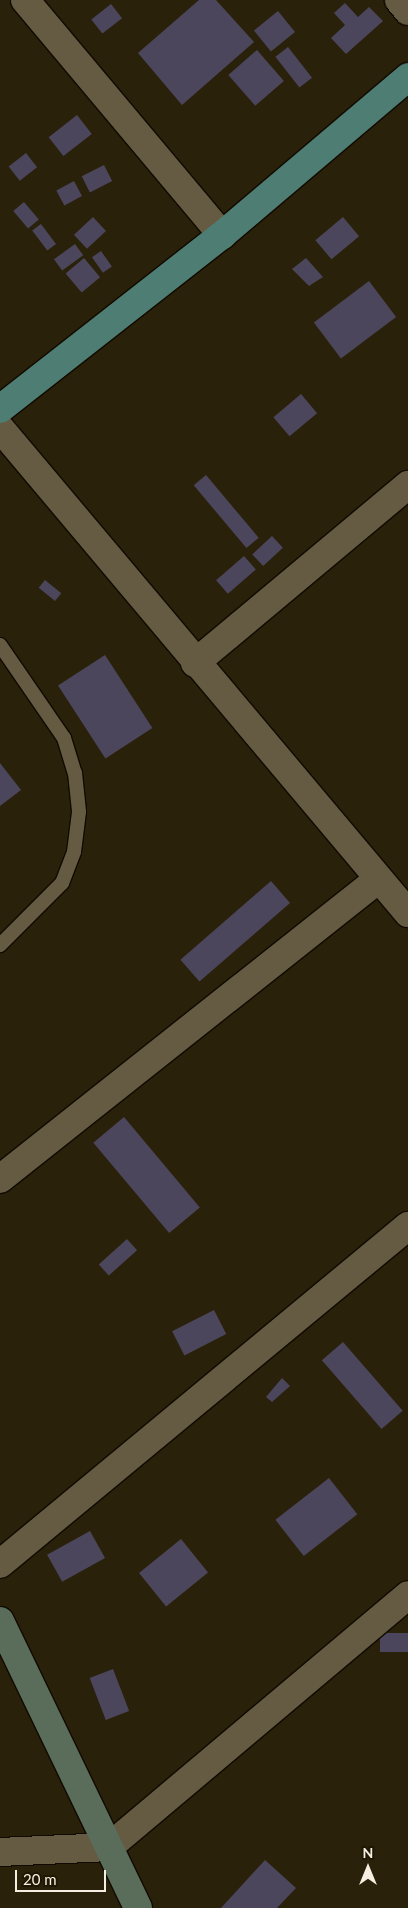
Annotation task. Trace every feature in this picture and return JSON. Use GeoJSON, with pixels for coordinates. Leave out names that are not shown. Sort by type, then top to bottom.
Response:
{"type":"FeatureCollection","features":[{"type":"Feature","properties":{"kind":"main road"},"geometry":{"type":"LineString","coordinates":[[0,409],[222,235],[408,77]]}},
{"type":"Feature","properties":{"kind":"street"},"geometry":{"type":"LineString","coordinates":[[25,0],[222,235]]}},
{"type":"Feature","properties":{"kind":"street"},"geometry":{"type":"LineString","coordinates":[[399,0],[408,11]]}},
{"type":"Feature","properties":{"kind":"street"},"geometry":{"type":"LineString","coordinates":[[0,428],[194,663],[408,913]]}},
{"type":"Feature","properties":{"kind":"street"},"geometry":{"type":"LineString","coordinates":[[194,663],[408,485]]}},
{"type":"Feature","properties":{"kind":"street"},"geometry":{"type":"LineString","coordinates":[[0,1179],[379,879]]}},
{"type":"Feature","properties":{"kind":"street"},"geometry":{"type":"LineString","coordinates":[[0,1564],[408,1226]]}},
{"type":"Feature","properties":{"kind":"street"},"geometry":{"type":"LineString","coordinates":[[0,1852],[109,1847],[408,1595]]}},
{"type":"Feature","properties":{"kind":"street"},"geometry":{"type":"LineString","coordinates":[[0,1621],[138,1908]]}},
{"type":"Feature","properties":{"kind":"lane"},"geometry":{"type":"LineString","coordinates":[[0,644],[64,738],[75,773],[79,812],[74,852],[62,883],[0,944]]}},
{"type":"Feature","properties":{"kind":"building"},"geometry":{"type":"Polygon","coordinates":[[[199,0],[216,0],[254,42],[182,105],[138,53],[199,0]]]}},
{"type":"Feature","properties":{"kind":"building"},"geometry":{"type":"Polygon","coordinates":[[[345,3],[358,17],[369,7],[383,21],[346,54],[331,38],[345,25],[334,13],[345,3]]]}},
{"type":"Feature","properties":{"kind":"building"},"geometry":{"type":"Polygon","coordinates":[[[111,4],[122,18],[102,34],[91,19],[111,4]]]}},
{"type":"Feature","properties":{"kind":"building"},"geometry":{"type":"Polygon","coordinates":[[[278,11],[295,32],[271,51],[254,31],[278,11]]]}},
{"type":"Feature","properties":{"kind":"building"},"geometry":{"type":"Polygon","coordinates":[[[288,47],[312,78],[299,88],[275,57],[288,47]]]}},
{"type":"Feature","properties":{"kind":"building"},"geometry":{"type":"Polygon","coordinates":[[[257,50],[284,81],[255,106],[228,75],[257,50]]]}},
{"type":"Feature","properties":{"kind":"building"},"geometry":{"type":"Polygon","coordinates":[[[77,115],[92,134],[63,156],[49,137],[77,115]]]}},
{"type":"Feature","properties":{"kind":"building"},"geometry":{"type":"Polygon","coordinates":[[[26,153],[37,167],[20,181],[9,167],[26,153]]]}},
{"type":"Feature","properties":{"kind":"building"},"geometry":{"type":"Polygon","coordinates":[[[104,165],[112,181],[90,192],[82,176],[104,165]]]}},
{"type":"Feature","properties":{"kind":"building"},"geometry":{"type":"Polygon","coordinates":[[[74,181],[82,196],[64,205],[56,190],[74,181]]]}},
{"type":"Feature","properties":{"kind":"building"},"geometry":{"type":"Polygon","coordinates":[[[24,202],[39,220],[28,229],[13,211],[24,202]]]}},
{"type":"Feature","properties":{"kind":"building"},"geometry":{"type":"Polygon","coordinates":[[[93,217],[106,231],[87,249],[74,235],[93,217]]]}},
{"type":"Feature","properties":{"kind":"building"},"geometry":{"type":"Polygon","coordinates":[[[343,217],[359,236],[331,259],[315,240],[343,217]]]}},
{"type":"Feature","properties":{"kind":"building"},"geometry":{"type":"Polygon","coordinates":[[[41,224],[56,244],[47,251],[32,231],[41,224]]]}},
{"type":"Feature","properties":{"kind":"building"},"geometry":{"type":"Polygon","coordinates":[[[75,244],[83,255],[62,271],[54,259],[75,244]]]}},
{"type":"Feature","properties":{"kind":"building"},"geometry":{"type":"Polygon","coordinates":[[[101,251],[112,267],[103,273],[92,257],[101,251]]]}},
{"type":"Feature","properties":{"kind":"building"},"geometry":{"type":"Polygon","coordinates":[[[84,258],[100,277],[82,293],[66,273],[84,258]]]}},
{"type":"Feature","properties":{"kind":"building"},"geometry":{"type":"Polygon","coordinates":[[[306,258],[323,277],[309,286],[292,269],[306,258]]]}},
{"type":"Feature","properties":{"kind":"building"},"geometry":{"type":"Polygon","coordinates":[[[369,281],[396,317],[341,358],[314,323],[369,281]]]}},
{"type":"Feature","properties":{"kind":"building"},"geometry":{"type":"Polygon","coordinates":[[[301,394],[317,413],[289,436],[273,417],[301,394]]]}},
{"type":"Feature","properties":{"kind":"building"},"geometry":{"type":"Polygon","coordinates":[[[206,475],[259,538],[246,548],[194,485],[206,475]]]}},
{"type":"Feature","properties":{"kind":"building"},"geometry":{"type":"Polygon","coordinates":[[[272,536],[283,548],[263,566],[252,554],[272,536]]]}},
{"type":"Feature","properties":{"kind":"building"},"geometry":{"type":"Polygon","coordinates":[[[244,556],[256,570],[228,594],[216,580],[244,556]]]}},
{"type":"Feature","properties":{"kind":"building"},"geometry":{"type":"Polygon","coordinates":[[[45,580],[61,593],[55,601],[39,588],[45,580]]]}},
{"type":"Feature","properties":{"kind":"building"},"geometry":{"type":"Polygon","coordinates":[[[105,655],[152,728],[105,758],[58,685],[105,655]]]}},
{"type":"Feature","properties":{"kind":"building"},"geometry":{"type":"Polygon","coordinates":[[[0,763],[21,790],[0,806],[0,763]]]}},
{"type":"Feature","properties":{"kind":"building"},"geometry":{"type":"Polygon","coordinates":[[[271,881],[290,903],[199,982],[180,960],[271,881]]]}},
{"type":"Feature","properties":{"kind":"building"},"geometry":{"type":"Polygon","coordinates":[[[124,1117],[200,1207],[169,1233],[93,1143],[124,1117]]]}},
{"type":"Feature","properties":{"kind":"building"},"geometry":{"type":"Polygon","coordinates":[[[127,1239],[137,1250],[109,1276],[99,1264],[127,1239]]]}},
{"type":"Feature","properties":{"kind":"building"},"geometry":{"type":"Polygon","coordinates":[[[214,1310],[226,1334],[184,1355],[172,1331],[214,1310]]]}},
{"type":"Feature","properties":{"kind":"building"},"geometry":{"type":"Polygon","coordinates":[[[343,1342],[403,1411],[382,1429],[322,1360],[343,1342]]]}},
{"type":"Feature","properties":{"kind":"building"},"geometry":{"type":"Polygon","coordinates":[[[282,1378],[290,1386],[272,1402],[266,1397],[282,1378]]]}},
{"type":"Feature","properties":{"kind":"building"},"geometry":{"type":"Polygon","coordinates":[[[329,1478],[357,1514],[304,1556],[275,1520],[329,1478]]]}},
{"type":"Feature","properties":{"kind":"building"},"geometry":{"type":"Polygon","coordinates":[[[90,1531],[105,1558],[62,1582],[47,1555],[90,1531]]]}},
{"type":"Feature","properties":{"kind":"building"},"geometry":{"type":"Polygon","coordinates":[[[181,1539],[208,1572],[166,1606],[139,1573],[181,1539]]]}},
{"type":"Feature","properties":{"kind":"building"},"geometry":{"type":"Polygon","coordinates":[[[380,1633],[408,1633],[408,1652],[380,1652],[380,1633]]]}},
{"type":"Feature","properties":{"kind":"building"},"geometry":{"type":"Polygon","coordinates":[[[113,1669],[129,1711],[106,1720],[90,1678],[113,1669]]]}},
{"type":"Feature","properties":{"kind":"building"},"geometry":{"type":"Polygon","coordinates":[[[265,1860],[296,1888],[277,1908],[221,1908],[265,1860]]]}}]}
